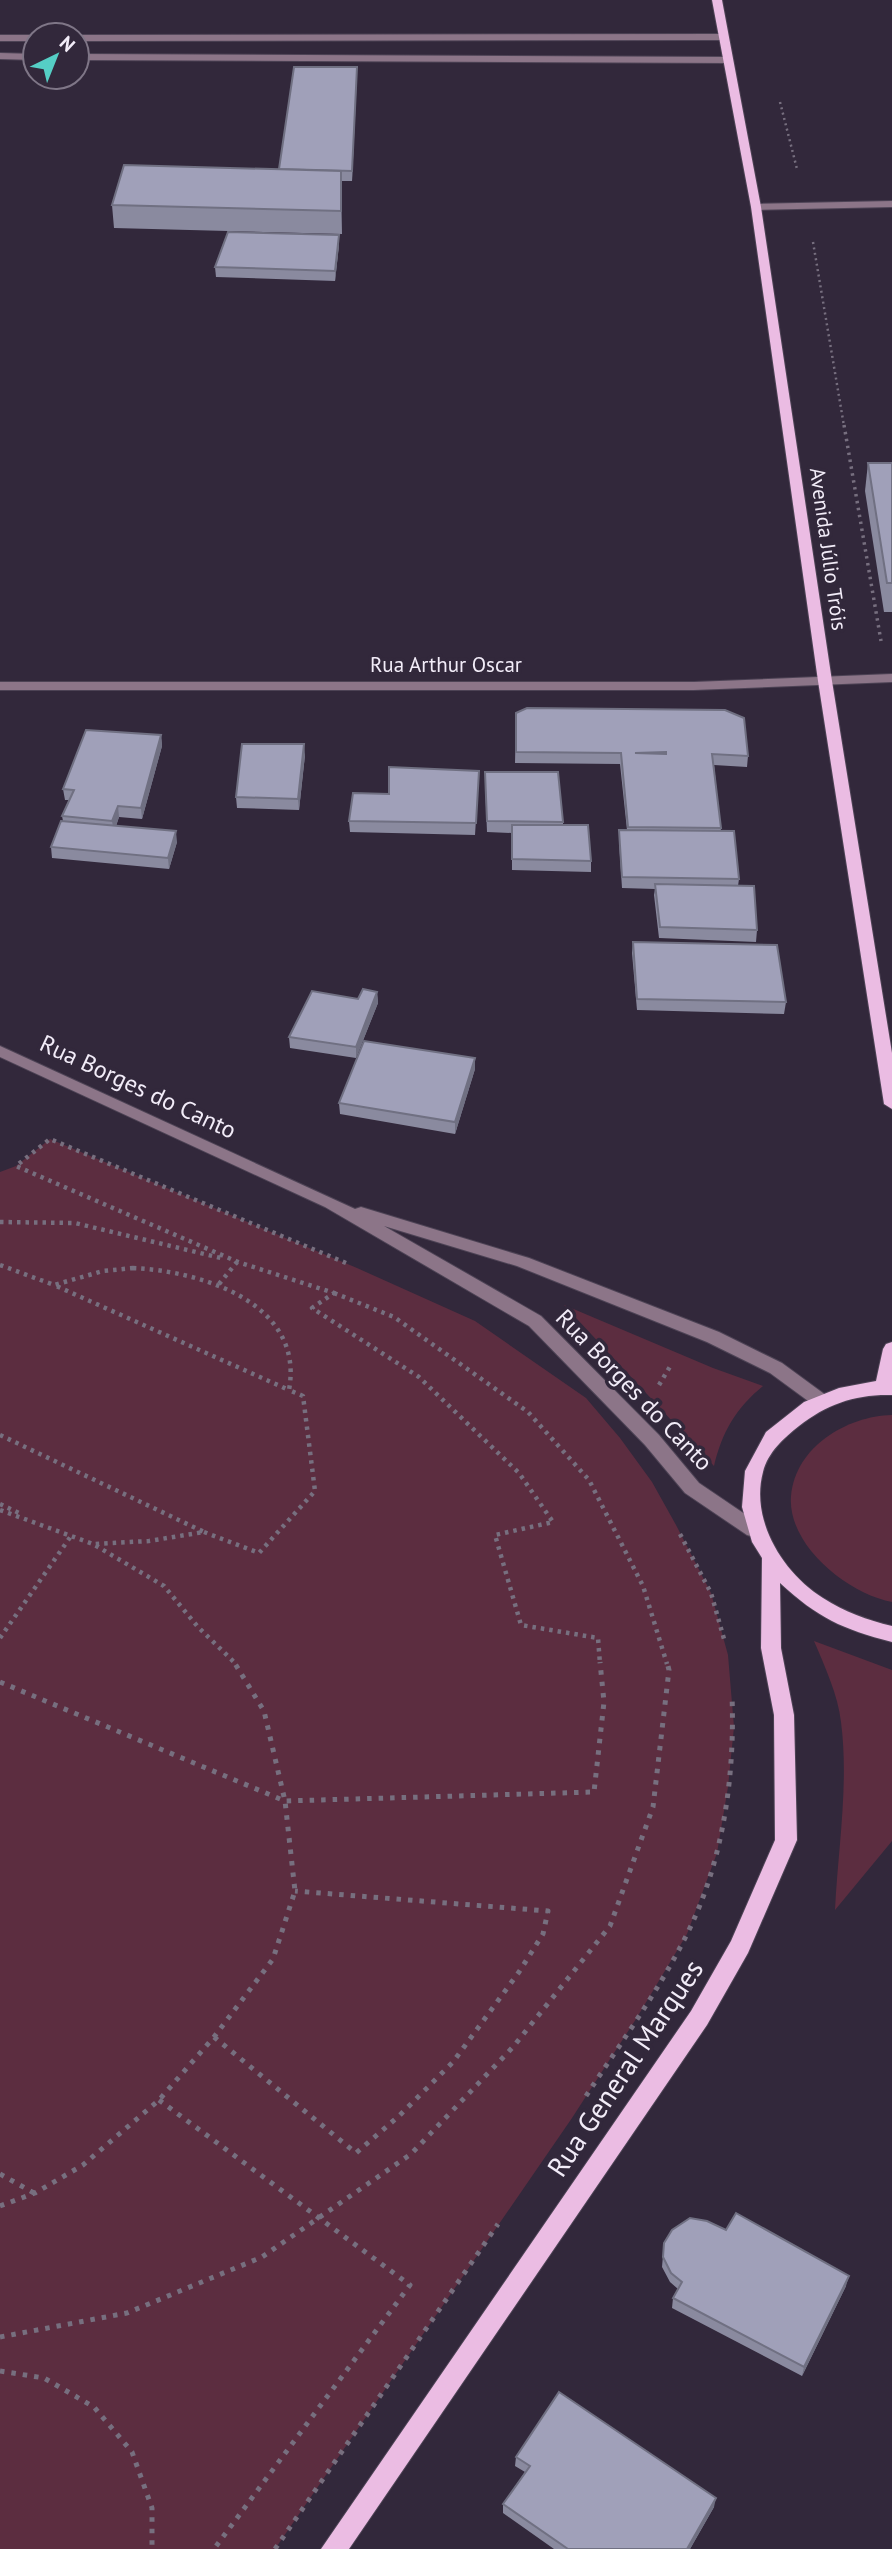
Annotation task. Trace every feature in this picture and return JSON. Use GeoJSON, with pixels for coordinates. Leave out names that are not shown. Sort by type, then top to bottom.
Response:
{"type":"FeatureCollection","features":[{"type":"Feature","properties":{"kind":"main road","name":"Avenida Júlio Tróis"},"geometry":{"type":"LineString","coordinates":[[717,0],[756,207],[824,681],[892,1104]]}},
{"type":"Feature","properties":{"kind":"main road"},"geometry":{"type":"LineString","coordinates":[[892,1349],[888,1387],[851,1391],[821,1401],[791,1418],[768,1441],[754,1468],[749,1499],[754,1530],[770,1560],[799,1592],[837,1616],[892,1634]]}},
{"type":"Feature","properties":{"kind":"main road","name":"Rua General Marques"},"geometry":{"type":"LineString","coordinates":[[334,2549],[699,2018],[740,1946],[786,1840],[784,1715],[771,1648],[770,1560]]}},
{"type":"Feature","properties":{"kind":"street"},"geometry":{"type":"LineString","coordinates":[[91,38],[723,37]]}},
{"type":"Feature","properties":{"kind":"street"},"geometry":{"type":"LineString","coordinates":[[0,38],[21,38]]}},
{"type":"Feature","properties":{"kind":"street"},"geometry":{"type":"LineString","coordinates":[[0,56],[21,57]]}},
{"type":"Feature","properties":{"kind":"street"},"geometry":{"type":"LineString","coordinates":[[91,57],[727,60]]}},
{"type":"Feature","properties":{"kind":"street"},"geometry":{"type":"LineString","coordinates":[[756,207],[892,204]]}},
{"type":"Feature","properties":{"kind":"street","name":"Rua Arthur Oscar"},"geometry":{"type":"LineString","coordinates":[[0,686],[694,686],[890,678]]}},
{"type":"Feature","properties":{"kind":"street","name":"Rua Borges do Canto"},"geometry":{"type":"LineString","coordinates":[[0,1051],[331,1203],[535,1321],[652,1440],[692,1488],[754,1530]]}},
{"type":"Feature","properties":{"kind":"street","name":"Rua Borges do Canto"},"geometry":{"type":"LineString","coordinates":[[331,1203],[523,1262],[693,1329],[776,1368],[821,1401]]}},
{"type":"Feature","properties":{"kind":"path"},"geometry":{"type":"LineString","coordinates":[[780,102],[806,205],[890,678]]}},
{"type":"Feature","properties":{"kind":"path"},"geometry":{"type":"LineString","coordinates":[[238,1262],[16,1166],[50,1139],[357,1268]]}},
{"type":"Feature","properties":{"kind":"path"},"geometry":{"type":"LineString","coordinates":[[0,1222],[75,1223],[238,1262],[334,1293],[394,1317],[528,1412],[589,1480],[643,1586],[669,1670],[653,1807],[610,1926],[513,2047],[411,2154],[262,2258],[127,2313],[0,2337]]}},
{"type":"Feature","properties":{"kind":"path"},"geometry":{"type":"LineString","coordinates":[[219,1284],[238,1262]]}},
{"type":"Feature","properties":{"kind":"path"},"geometry":{"type":"LineString","coordinates":[[0,1265],[54,1285],[303,1396],[315,1491],[259,1553],[204,1532],[0,1435]]}},
{"type":"Feature","properties":{"kind":"path"},"geometry":{"type":"LineString","coordinates":[[54,1285],[97,1272],[133,1268],[186,1272],[219,1284],[248,1300],[266,1315],[281,1334],[293,1364],[289,1390]]}},
{"type":"Feature","properties":{"kind":"path"},"geometry":{"type":"LineString","coordinates":[[0,1682],[285,1801],[594,1792],[604,1702],[598,1638],[521,1625],[495,1535],[553,1521],[519,1473],[419,1377],[312,1308],[334,1293]]}},
{"type":"Feature","properties":{"kind":"path"},"geometry":{"type":"LineString","coordinates":[[652,1440],[652,1397],[693,1329]]}},
{"type":"Feature","properties":{"kind":"path"},"geometry":{"type":"LineString","coordinates":[[0,1504],[93,1544],[164,1586],[198,1627],[237,1665],[264,1711],[285,1801],[295,1891],[273,1959],[214,2037],[159,2100],[83,2165],[35,2193],[0,2206]]}},
{"type":"Feature","properties":{"kind":"path"},"geometry":{"type":"LineString","coordinates":[[0,1510],[37,1522]]}},
{"type":"Feature","properties":{"kind":"path"},"geometry":{"type":"LineString","coordinates":[[676,1525],[711,1593],[725,1643]]}},
{"type":"Feature","properties":{"kind":"path"},"geometry":{"type":"LineString","coordinates":[[93,1544],[153,1542],[204,1532]]}},
{"type":"Feature","properties":{"kind":"path"},"geometry":{"type":"LineString","coordinates":[[0,1638],[71,1536]]}},
{"type":"Feature","properties":{"kind":"path"},"geometry":{"type":"LineString","coordinates":[[579,2107],[687,1934],[717,1853],[734,1727],[731,1691]]}},
{"type":"Feature","properties":{"kind":"path"},"geometry":{"type":"LineString","coordinates":[[214,2037],[356,2153],[400,2115],[453,2062],[543,1934],[548,1911],[295,1891]]}},
{"type":"Feature","properties":{"kind":"path"},"geometry":{"type":"LineString","coordinates":[[159,2100],[410,2285],[214,2549]]}},
{"type":"Feature","properties":{"kind":"path"},"geometry":{"type":"LineString","coordinates":[[0,2174],[35,2193]]}},
{"type":"Feature","properties":{"kind":"path"},"geometry":{"type":"LineString","coordinates":[[275,2549],[502,2218]]}},
{"type":"Feature","properties":{"kind":"path"},"geometry":{"type":"LineString","coordinates":[[0,2371],[44,2378],[94,2407],[132,2452],[152,2508],[152,2549]]}},
{"type":"Feature","properties":{"kind":"shaded area"},"geometry":{"type":"Polygon","coordinates":[[[50,1139],[357,1268],[475,1321],[586,1398],[652,1482],[676,1525],[711,1593],[728,1655],[734,1727],[728,1787],[717,1853],[687,1934],[572,2118],[275,2549],[0,2549],[0,1172],[16,1166],[50,1139]]]}},
{"type":"Feature","properties":{"kind":"shaded area"},"geometry":{"type":"Polygon","coordinates":[[[564,1305],[713,1368],[763,1386],[745,1403],[731,1422],[721,1442],[714,1466],[564,1305]]]}},
{"type":"Feature","properties":{"kind":"shaded area"},"geometry":{"type":"Polygon","coordinates":[[[892,1415],[892,1602],[857,1589],[824,1564],[799,1532],[792,1514],[791,1496],[802,1463],[826,1438],[858,1421],[892,1415]]]}},
{"type":"Feature","properties":{"kind":"shaded area"},"geometry":{"type":"Polygon","coordinates":[[[814,1641],[892,1670],[892,1841],[835,1910],[843,1793],[843,1745],[837,1702],[814,1641]]]}},
{"type":"Feature","properties":{"kind":"building"},"geometry":{"type":"Polygon","coordinates":[[[294,67],[357,67],[352,171],[279,169],[294,67]]]}},
{"type":"Feature","properties":{"kind":"building"},"geometry":{"type":"Polygon","coordinates":[[[124,165],[341,171],[341,211],[112,205],[124,165]]]}},
{"type":"Feature","properties":{"kind":"building"},"geometry":{"type":"Polygon","coordinates":[[[228,232],[339,235],[335,271],[215,267],[228,232]]]}},
{"type":"Feature","properties":{"kind":"building"},"geometry":{"type":"Polygon","coordinates":[[[868,463],[892,463],[892,583],[887,583],[868,463]]]}},
{"type":"Feature","properties":{"kind":"building"},"geometry":{"type":"Polygon","coordinates":[[[527,708],[725,710],[744,718],[748,756],[712,754],[721,828],[628,827],[621,753],[516,752],[516,713],[527,708]],[[666,752],[635,753],[666,754],[666,752]]]}},
{"type":"Feature","properties":{"kind":"building"},"geometry":{"type":"Polygon","coordinates":[[[86,730],[161,735],[141,808],[118,806],[112,821],[62,816],[74,790],[63,789],[86,730]]]}},
{"type":"Feature","properties":{"kind":"building"},"geometry":{"type":"Polygon","coordinates":[[[242,744],[304,744],[298,799],[236,797],[242,744]]]}},
{"type":"Feature","properties":{"kind":"building"},"geometry":{"type":"Polygon","coordinates":[[[389,767],[479,771],[476,823],[349,821],[353,793],[389,794],[389,767]]]}},
{"type":"Feature","properties":{"kind":"building"},"geometry":{"type":"Polygon","coordinates":[[[485,772],[558,772],[563,822],[487,821],[485,772]]]}},
{"type":"Feature","properties":{"kind":"building"},"geometry":{"type":"Polygon","coordinates":[[[61,821],[176,831],[168,858],[51,847],[61,821]]]}},
{"type":"Feature","properties":{"kind":"building"},"geometry":{"type":"Polygon","coordinates":[[[512,825],[588,825],[591,861],[512,859],[512,825]]]}},
{"type":"Feature","properties":{"kind":"building"},"geometry":{"type":"Polygon","coordinates":[[[619,830],[734,831],[739,879],[622,877],[619,830]]]}},
{"type":"Feature","properties":{"kind":"building"},"geometry":{"type":"Polygon","coordinates":[[[655,884],[754,886],[757,930],[660,927],[655,884]]]}},
{"type":"Feature","properties":{"kind":"building"},"geometry":{"type":"Polygon","coordinates":[[[633,942],[777,945],[786,1002],[637,999],[633,942]]]}},
{"type":"Feature","properties":{"kind":"building"},"geometry":{"type":"Polygon","coordinates":[[[363,989],[377,992],[356,1047],[289,1037],[312,991],[358,999],[363,989]]]}},
{"type":"Feature","properties":{"kind":"building"},"geometry":{"type":"Polygon","coordinates":[[[364,1041],[475,1058],[455,1122],[339,1103],[364,1041]]]}},
{"type":"Feature","properties":{"kind":"building"},"geometry":{"type":"Polygon","coordinates":[[[736,2213],[849,2276],[804,2367],[673,2298],[682,2282],[671,2273],[663,2257],[664,2243],[672,2230],[690,2218],[707,2221],[726,2230],[736,2213]]]}},
{"type":"Feature","properties":{"kind":"building"},"geometry":{"type":"Polygon","coordinates":[[[559,2392],[716,2498],[687,2549],[568,2549],[503,2504],[530,2466],[516,2457],[559,2392]]]}}]}
